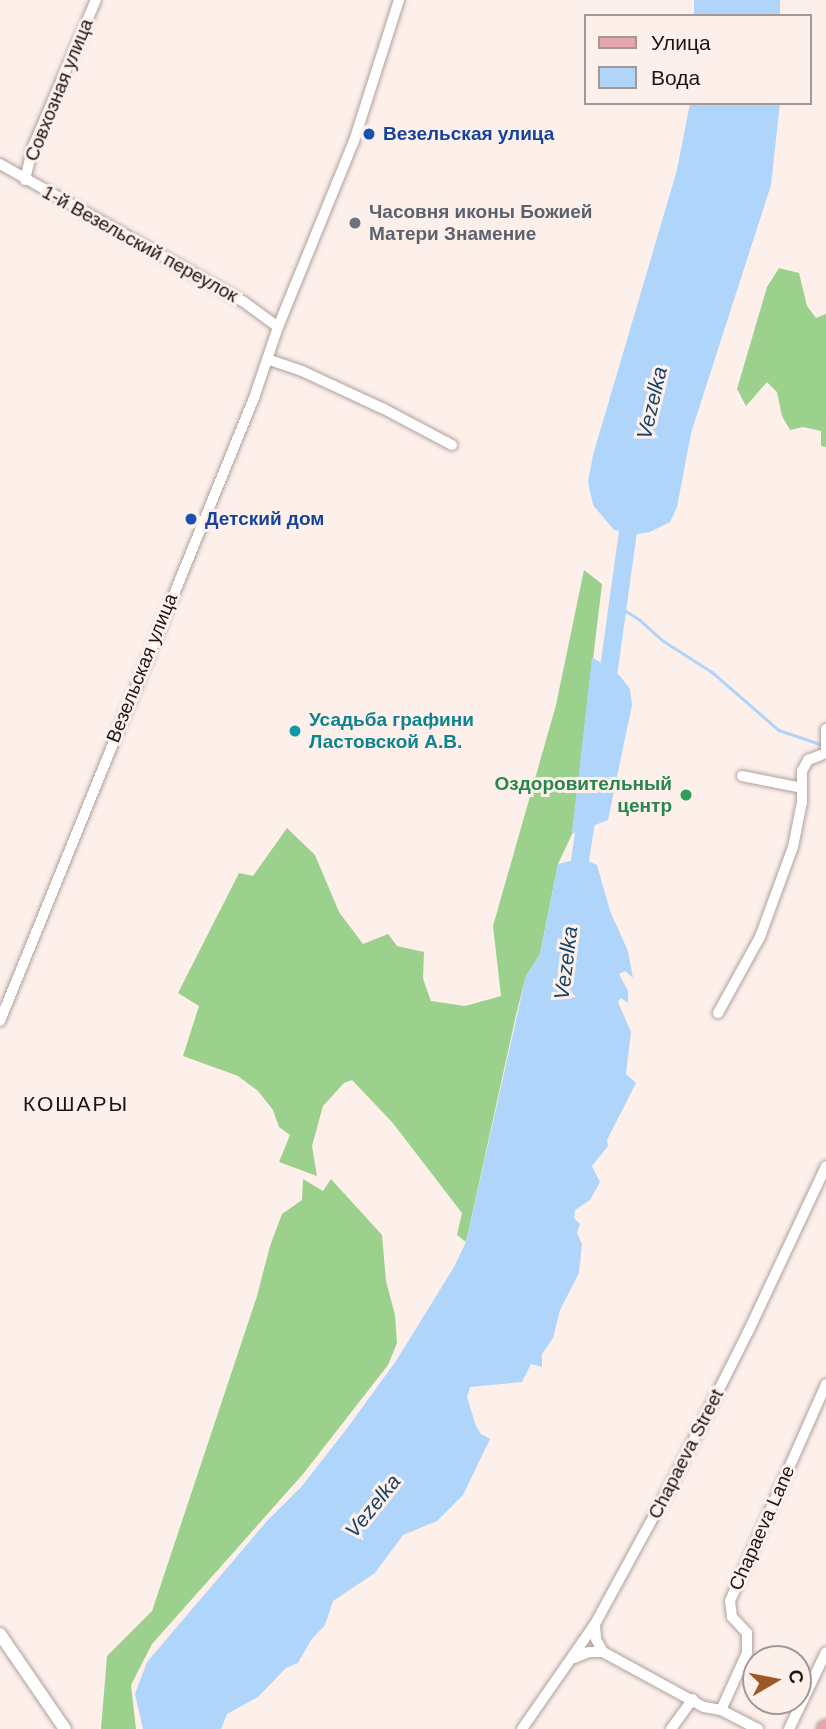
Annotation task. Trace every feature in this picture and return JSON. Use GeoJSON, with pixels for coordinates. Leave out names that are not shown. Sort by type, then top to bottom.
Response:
{"type":"FeatureCollection","features":[{"type":"Feature","properties":{"kind":"street","name":"Совхозная улица"},"geometry":{"type":"LineString","coordinates":[[25,180],[32,149],[96,0]]}},
{"type":"Feature","properties":{"kind":"street","name":"Везельская улица"},"geometry":{"type":"LineString","coordinates":[[0,1021],[354,141],[399,0]]}},
{"type":"Feature","properties":{"kind":"street","name":"1-й Везельский переулок"},"geometry":{"type":"LineString","coordinates":[[0,164],[244,302],[278,327]]}},
{"type":"Feature","properties":{"kind":"street"},"geometry":{"type":"LineString","coordinates":[[267,359],[302,371],[452,445]]}},
{"type":"Feature","properties":{"kind":"street"},"geometry":{"type":"LineString","coordinates":[[718,1013],[760,937],[793,847],[802,771],[808,760],[826,753],[826,729]]}},
{"type":"Feature","properties":{"kind":"street"},"geometry":{"type":"LineString","coordinates":[[742,776],[802,788]]}},
{"type":"Feature","properties":{"kind":"street","name":"Chapaeva Street"},"geometry":{"type":"LineString","coordinates":[[522,1729],[595,1624],[674,1479],[748,1332],[826,1166]]}},
{"type":"Feature","properties":{"kind":"street","name":"Chapaeva Lane"},"geometry":{"type":"LineString","coordinates":[[721,1710],[747,1653],[747,1633],[733,1617],[730,1601],[826,1384]]}},
{"type":"Feature","properties":{"kind":"street"},"geometry":{"type":"LineString","coordinates":[[595,1624],[596,1639],[603,1652]]}},
{"type":"Feature","properties":{"kind":"street"},"geometry":{"type":"LineString","coordinates":[[0,1634],[65,1729]]}},
{"type":"Feature","properties":{"kind":"street"},"geometry":{"type":"LineString","coordinates":[[573,1659],[589,1652],[603,1652],[704,1707],[721,1710],[758,1729]]}},
{"type":"Feature","properties":{"kind":"street"},"geometry":{"type":"LineString","coordinates":[[789,1729],[826,1652]]}},
{"type":"Feature","properties":{"kind":"street"},"geometry":{"type":"LineString","coordinates":[[671,1729],[693,1699]]}},
{"type":"Feature","properties":{"kind":"green space"},"geometry":{"type":"Polygon","coordinates":[[[779,268],[799,273],[807,306],[816,318],[826,314],[826,447],[821,446],[821,431],[803,427],[790,430],[782,416],[777,392],[767,382],[746,406],[737,389],[767,287],[779,268]]]}},
{"type":"Feature","properties":{"kind":"green space"},"geometry":{"type":"Polygon","coordinates":[[[584,570],[602,584],[572,834],[558,864],[540,954],[526,976],[466,1242],[457,1235],[462,1213],[392,1122],[352,1080],[344,1083],[323,1106],[312,1146],[317,1176],[279,1162],[290,1135],[279,1127],[273,1110],[258,1091],[238,1076],[183,1056],[199,1006],[178,993],[239,873],[253,876],[287,828],[315,855],[339,912],[363,944],[388,934],[397,946],[424,952],[423,979],[431,1001],[465,1006],[501,996],[493,926],[556,705],[584,570]]]}},
{"type":"Feature","properties":{"kind":"green space"},"geometry":{"type":"Polygon","coordinates":[[[303,1179],[323,1191],[331,1179],[382,1235],[386,1281],[395,1315],[397,1343],[388,1365],[303,1474],[152,1644],[131,1685],[136,1729],[101,1729],[107,1656],[152,1611],[257,1296],[270,1246],[282,1214],[302,1200],[303,1179]]]}},
{"type":"Feature","properties":{"kind":"water"},"geometry":{"type":"Polygon","coordinates":[[[694,0],[780,0],[780,14],[694,14],[694,0]]]}},
{"type":"Feature","properties":{"kind":"water"},"geometry":{"type":"Polygon","coordinates":[[[690,105],[780,105],[771,185],[691,433],[677,507],[670,522],[650,532],[637,534],[614,530],[593,505],[588,482],[593,455],[677,170],[690,105]]]}},
{"type":"Feature","properties":{"kind":"water"},"geometry":{"type":"Polygon","coordinates":[[[592,657],[620,676],[630,689],[632,705],[608,820],[572,834],[592,657]]]}},
{"type":"Feature","properties":{"kind":"water"},"geometry":{"type":"Polygon","coordinates":[[[582,858],[597,865],[610,911],[628,951],[633,978],[625,971],[619,974],[628,991],[628,1003],[621,998],[618,1002],[631,1032],[626,1074],[636,1083],[607,1140],[608,1146],[592,1166],[600,1182],[590,1200],[575,1210],[574,1218],[580,1224],[577,1233],[582,1244],[579,1273],[560,1310],[553,1338],[542,1354],[542,1367],[531,1364],[522,1382],[470,1387],[467,1397],[476,1426],[481,1434],[490,1439],[463,1495],[437,1521],[403,1535],[375,1573],[333,1601],[325,1625],[311,1640],[298,1663],[286,1668],[258,1697],[227,1714],[221,1729],[143,1729],[135,1694],[147,1662],[267,1521],[302,1486],[348,1427],[396,1361],[454,1267],[466,1242],[526,976],[540,954],[558,864],[582,858]]]}},
{"type":"Feature","properties":{"kind":"waterway","name":"Vezelka"},"geometry":{"type":"LineString","coordinates":[[606,690],[631,510]]}},
{"type":"Feature","properties":{"kind":"waterway"},"geometry":{"type":"LineString","coordinates":[[618,606],[640,620],[662,640],[712,672],[779,730],[823,745]]}},
{"type":"Feature","properties":{"kind":"waterway","name":"Vezelka"},"geometry":{"type":"LineString","coordinates":[[577,880],[588,808]]}},
{"type":"Feature","properties":{"kind":"place","name":"Везельская улица"},"geometry":{"type":"Point","coordinates":[369,134]}},
{"type":"Feature","properties":{"kind":"place","name":"Часовня иконы Божией Матери Знамение"},"geometry":{"type":"Point","coordinates":[355,223]}},
{"type":"Feature","properties":{"kind":"place","name":"Детский дом"},"geometry":{"type":"Point","coordinates":[191,519]}},
{"type":"Feature","properties":{"kind":"place","name":"Усадьба графини Ластовской А.В."},"geometry":{"type":"Point","coordinates":[295,731]}},
{"type":"Feature","properties":{"kind":"place","name":"Оздоровительный центр"},"geometry":{"type":"Point","coordinates":[686,795]}},
{"type":"Feature","properties":{"kind":"district","name":"КОШАРЫ"},"geometry":{"type":"Point","coordinates":[76,1104]}}]}
